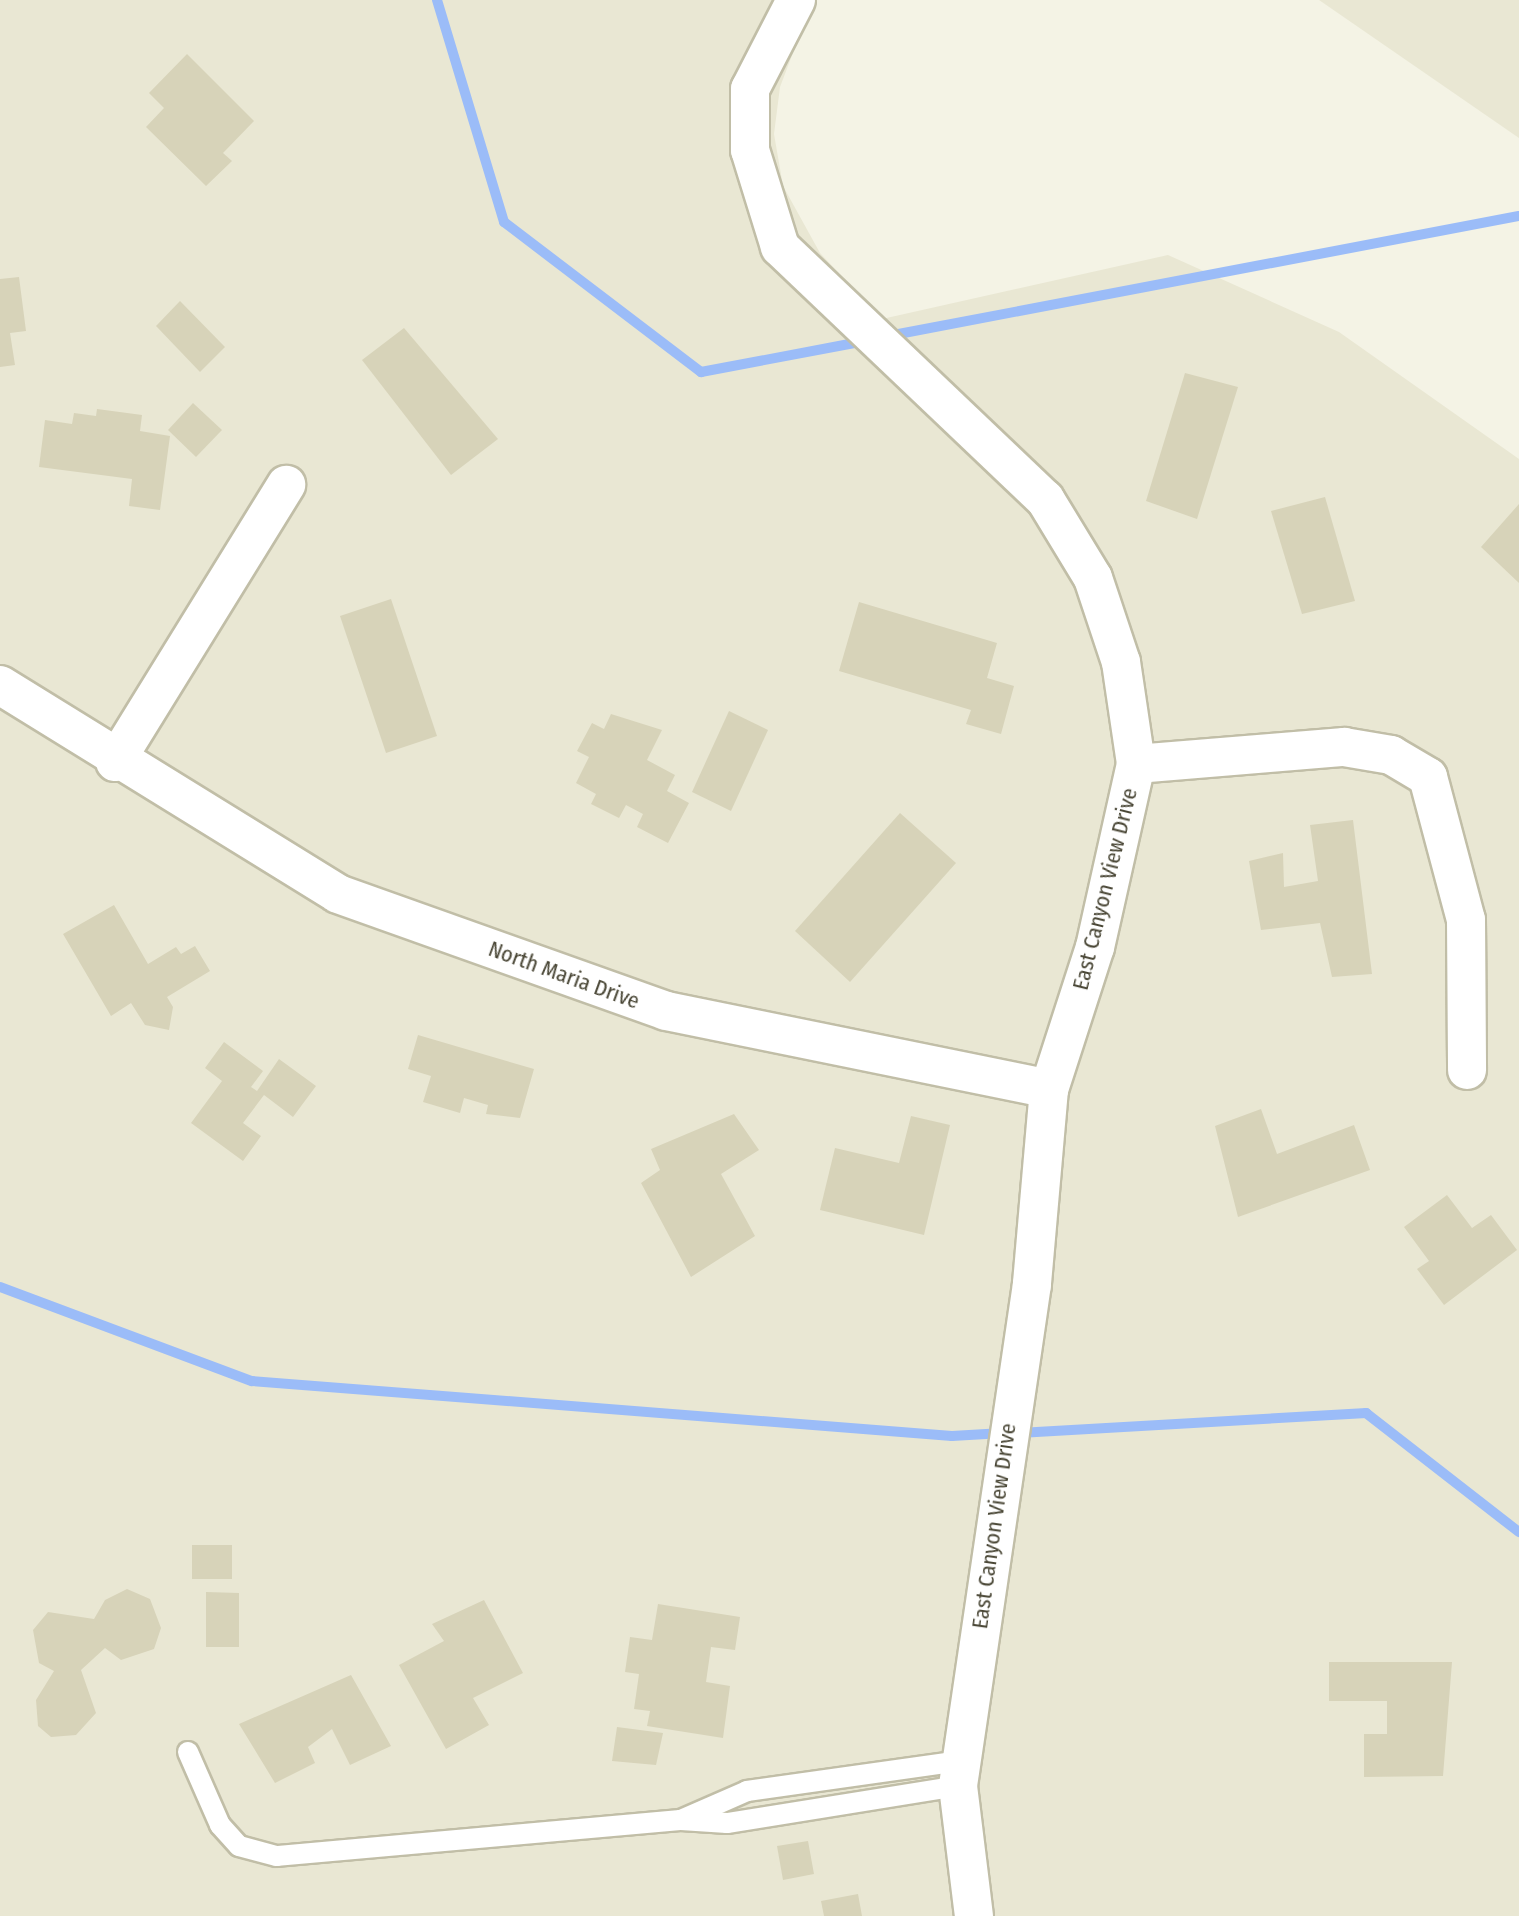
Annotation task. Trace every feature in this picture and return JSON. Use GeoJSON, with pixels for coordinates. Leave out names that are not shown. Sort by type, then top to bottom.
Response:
{"type":"FeatureCollection","features":[{"type":"Feature","properties":{"kind":"street","name":"East Canyon View Drive"},"geometry":{"type":"LineString","coordinates":[[796,0],[750,89],[750,150],[780,247],[1045,499],[1093,578],[1121,662],[1136,764],[1095,947],[1049,1089],[1032,1284],[959,1774],[974,1916]]}},
{"type":"Feature","properties":{"kind":"street"},"geometry":{"type":"LineString","coordinates":[[115,762],[286,485]]}},
{"type":"Feature","properties":{"kind":"street","name":"North Maria Drive"},"geometry":{"type":"LineString","coordinates":[[0,685],[115,762],[338,894],[666,1011],[1049,1089]]}},
{"type":"Feature","properties":{"kind":"street"},"geometry":{"type":"LineString","coordinates":[[1136,764],[1344,747],[1391,755],[1428,777],[1466,920],[1467,1070]]}},
{"type":"Feature","properties":{"kind":"lane"},"geometry":{"type":"LineString","coordinates":[[188,1752],[220,1825],[239,1846],[277,1856],[681,1820],[747,1791],[959,1774]]}},
{"type":"Feature","properties":{"kind":"shaded area"},"geometry":{"type":"Polygon","coordinates":[[[0,0],[813,0],[780,87],[774,134],[783,186],[820,253],[882,319],[1168,255],[1339,332],[1519,459],[1519,1916],[0,1916],[0,0]]]}},
{"type":"Feature","properties":{"kind":"shaded area"},"geometry":{"type":"Polygon","coordinates":[[[1319,0],[1519,0],[1519,138],[1319,0]]]}},
{"type":"Feature","properties":{"kind":"building"},"geometry":{"type":"Polygon","coordinates":[[[187,54],[254,121],[223,153],[232,161],[206,186],[146,127],[164,108],[149,93],[187,54]]]}},
{"type":"Feature","properties":{"kind":"building"},"geometry":{"type":"Polygon","coordinates":[[[19,277],[26,331],[10,333],[15,365],[0,367],[0,279],[19,277]]]}},
{"type":"Feature","properties":{"kind":"building"},"geometry":{"type":"Polygon","coordinates":[[[180,301],[225,347],[200,372],[156,326],[180,301]]]}},
{"type":"Feature","properties":{"kind":"building"},"geometry":{"type":"Polygon","coordinates":[[[404,328],[498,439],[451,475],[362,360],[404,328]]]}},
{"type":"Feature","properties":{"kind":"building"},"geometry":{"type":"Polygon","coordinates":[[[1185,373],[1238,387],[1197,519],[1146,501],[1185,373]]]}},
{"type":"Feature","properties":{"kind":"building"},"geometry":{"type":"Polygon","coordinates":[[[193,403],[222,430],[196,457],[168,430],[193,403]]]}},
{"type":"Feature","properties":{"kind":"building"},"geometry":{"type":"Polygon","coordinates":[[[97,409],[142,415],[140,431],[170,436],[160,510],[129,506],[132,479],[39,467],[45,420],[72,424],[74,413],[96,416],[97,409]]]}},
{"type":"Feature","properties":{"kind":"building"},"geometry":{"type":"Polygon","coordinates":[[[1325,497],[1355,601],[1302,614],[1271,511],[1325,497]]]}},
{"type":"Feature","properties":{"kind":"building"},"geometry":{"type":"Polygon","coordinates":[[[1519,504],[1519,583],[1481,547],[1519,504]]]}},
{"type":"Feature","properties":{"kind":"building"},"geometry":{"type":"Polygon","coordinates":[[[391,599],[437,736],[386,753],[340,616],[391,599]]]}},
{"type":"Feature","properties":{"kind":"building"},"geometry":{"type":"Polygon","coordinates":[[[859,602],[997,643],[987,678],[1014,686],[1001,734],[966,724],[971,710],[839,671],[859,602]]]}},
{"type":"Feature","properties":{"kind":"building"},"geometry":{"type":"Polygon","coordinates":[[[729,711],[768,730],[731,811],[692,792],[729,711]]]}},
{"type":"Feature","properties":{"kind":"building"},"geometry":{"type":"Polygon","coordinates":[[[611,714],[662,730],[647,760],[675,775],[667,791],[689,803],[668,843],[637,827],[643,814],[626,805],[619,818],[591,804],[596,794],[576,783],[589,757],[577,751],[592,723],[604,729],[611,714]]]}},
{"type":"Feature","properties":{"kind":"building"},"geometry":{"type":"Polygon","coordinates":[[[900,813],[956,863],[850,982],[795,931],[900,813]]]}},
{"type":"Feature","properties":{"kind":"building"},"geometry":{"type":"Polygon","coordinates":[[[1353,820],[1372,974],[1332,977],[1320,923],[1261,930],[1249,861],[1283,853],[1284,887],[1318,881],[1310,825],[1353,820]]]}},
{"type":"Feature","properties":{"kind":"building"},"geometry":{"type":"Polygon","coordinates":[[[114,905],[148,964],[176,947],[181,954],[195,946],[210,971],[167,997],[173,1007],[169,1030],[145,1025],[131,1003],[111,1016],[63,934],[114,905]]]}},
{"type":"Feature","properties":{"kind":"building"},"geometry":{"type":"Polygon","coordinates":[[[418,1035],[534,1069],[520,1118],[486,1114],[488,1105],[464,1098],[460,1113],[423,1102],[431,1076],[408,1069],[418,1035]]]}},
{"type":"Feature","properties":{"kind":"building"},"geometry":{"type":"Polygon","coordinates":[[[224,1042],[263,1071],[251,1087],[257,1091],[279,1059],[316,1086],[293,1117],[264,1095],[243,1123],[261,1136],[243,1161],[191,1123],[222,1081],[205,1068],[224,1042]]]}},
{"type":"Feature","properties":{"kind":"building"},"geometry":{"type":"Polygon","coordinates":[[[1261,1109],[1277,1154],[1354,1125],[1370,1170],[1238,1217],[1215,1126],[1261,1109]]]}},
{"type":"Feature","properties":{"kind":"building"},"geometry":{"type":"Polygon","coordinates":[[[734,1114],[759,1150],[721,1174],[755,1236],[691,1277],[641,1183],[660,1170],[651,1149],[734,1114]]]}},
{"type":"Feature","properties":{"kind":"building"},"geometry":{"type":"Polygon","coordinates":[[[911,1116],[950,1125],[924,1235],[820,1210],[835,1148],[899,1163],[911,1116]]]}},
{"type":"Feature","properties":{"kind":"building"},"geometry":{"type":"Polygon","coordinates":[[[1447,1195],[1472,1228],[1491,1215],[1517,1250],[1444,1305],[1417,1269],[1429,1261],[1404,1227],[1447,1195]]]}},
{"type":"Feature","properties":{"kind":"building"},"geometry":{"type":"Polygon","coordinates":[[[192,1545],[232,1545],[232,1579],[192,1579],[192,1545]]]}},
{"type":"Feature","properties":{"kind":"building"},"geometry":{"type":"Polygon","coordinates":[[[127,1589],[150,1599],[161,1628],[154,1649],[121,1660],[105,1648],[81,1670],[96,1713],[76,1735],[51,1737],[38,1726],[36,1700],[54,1671],[39,1663],[33,1630],[48,1612],[94,1619],[105,1600],[127,1589]]]}},
{"type":"Feature","properties":{"kind":"building"},"geometry":{"type":"Polygon","coordinates":[[[206,1592],[239,1593],[239,1647],[206,1647],[206,1592]]]}},
{"type":"Feature","properties":{"kind":"building"},"geometry":{"type":"Polygon","coordinates":[[[484,1600],[523,1673],[473,1698],[489,1725],[446,1749],[399,1665],[444,1641],[432,1624],[484,1600]]]}},
{"type":"Feature","properties":{"kind":"building"},"geometry":{"type":"Polygon","coordinates":[[[658,1604],[740,1617],[735,1650],[711,1647],[706,1682],[730,1686],[723,1738],[647,1726],[650,1711],[634,1709],[639,1674],[625,1672],[630,1637],[652,1640],[658,1604]]]}},
{"type":"Feature","properties":{"kind":"building"},"geometry":{"type":"Polygon","coordinates":[[[1329,1662],[1452,1662],[1443,1776],[1364,1777],[1364,1734],[1387,1734],[1387,1701],[1329,1701],[1329,1662]]]}},
{"type":"Feature","properties":{"kind":"building"},"geometry":{"type":"Polygon","coordinates":[[[351,1675],[391,1746],[350,1765],[332,1729],[308,1747],[315,1763],[275,1783],[239,1724],[351,1675]]]}},
{"type":"Feature","properties":{"kind":"building"},"geometry":{"type":"Polygon","coordinates":[[[617,1727],[663,1733],[656,1765],[612,1761],[617,1727]]]}},
{"type":"Feature","properties":{"kind":"building"},"geometry":{"type":"Polygon","coordinates":[[[808,1841],[814,1874],[783,1880],[777,1846],[808,1841]]]}},
{"type":"Feature","properties":{"kind":"building"},"geometry":{"type":"Polygon","coordinates":[[[858,1894],[862,1916],[824,1916],[821,1901],[858,1894]]]}},
{"type":"Feature","properties":{"kind":"waterway"},"geometry":{"type":"LineString","coordinates":[[437,0],[504,222],[701,372],[865,341]]}},
{"type":"Feature","properties":{"kind":"waterway"},"geometry":{"type":"LineString","coordinates":[[888,336],[1519,216]]}},
{"type":"Feature","properties":{"kind":"waterway"},"geometry":{"type":"LineString","coordinates":[[0,1287],[252,1381],[952,1436],[1003,1433]]}},
{"type":"Feature","properties":{"kind":"waterway"},"geometry":{"type":"LineString","coordinates":[[1019,1433],[1366,1413],[1519,1532]]}}]}
